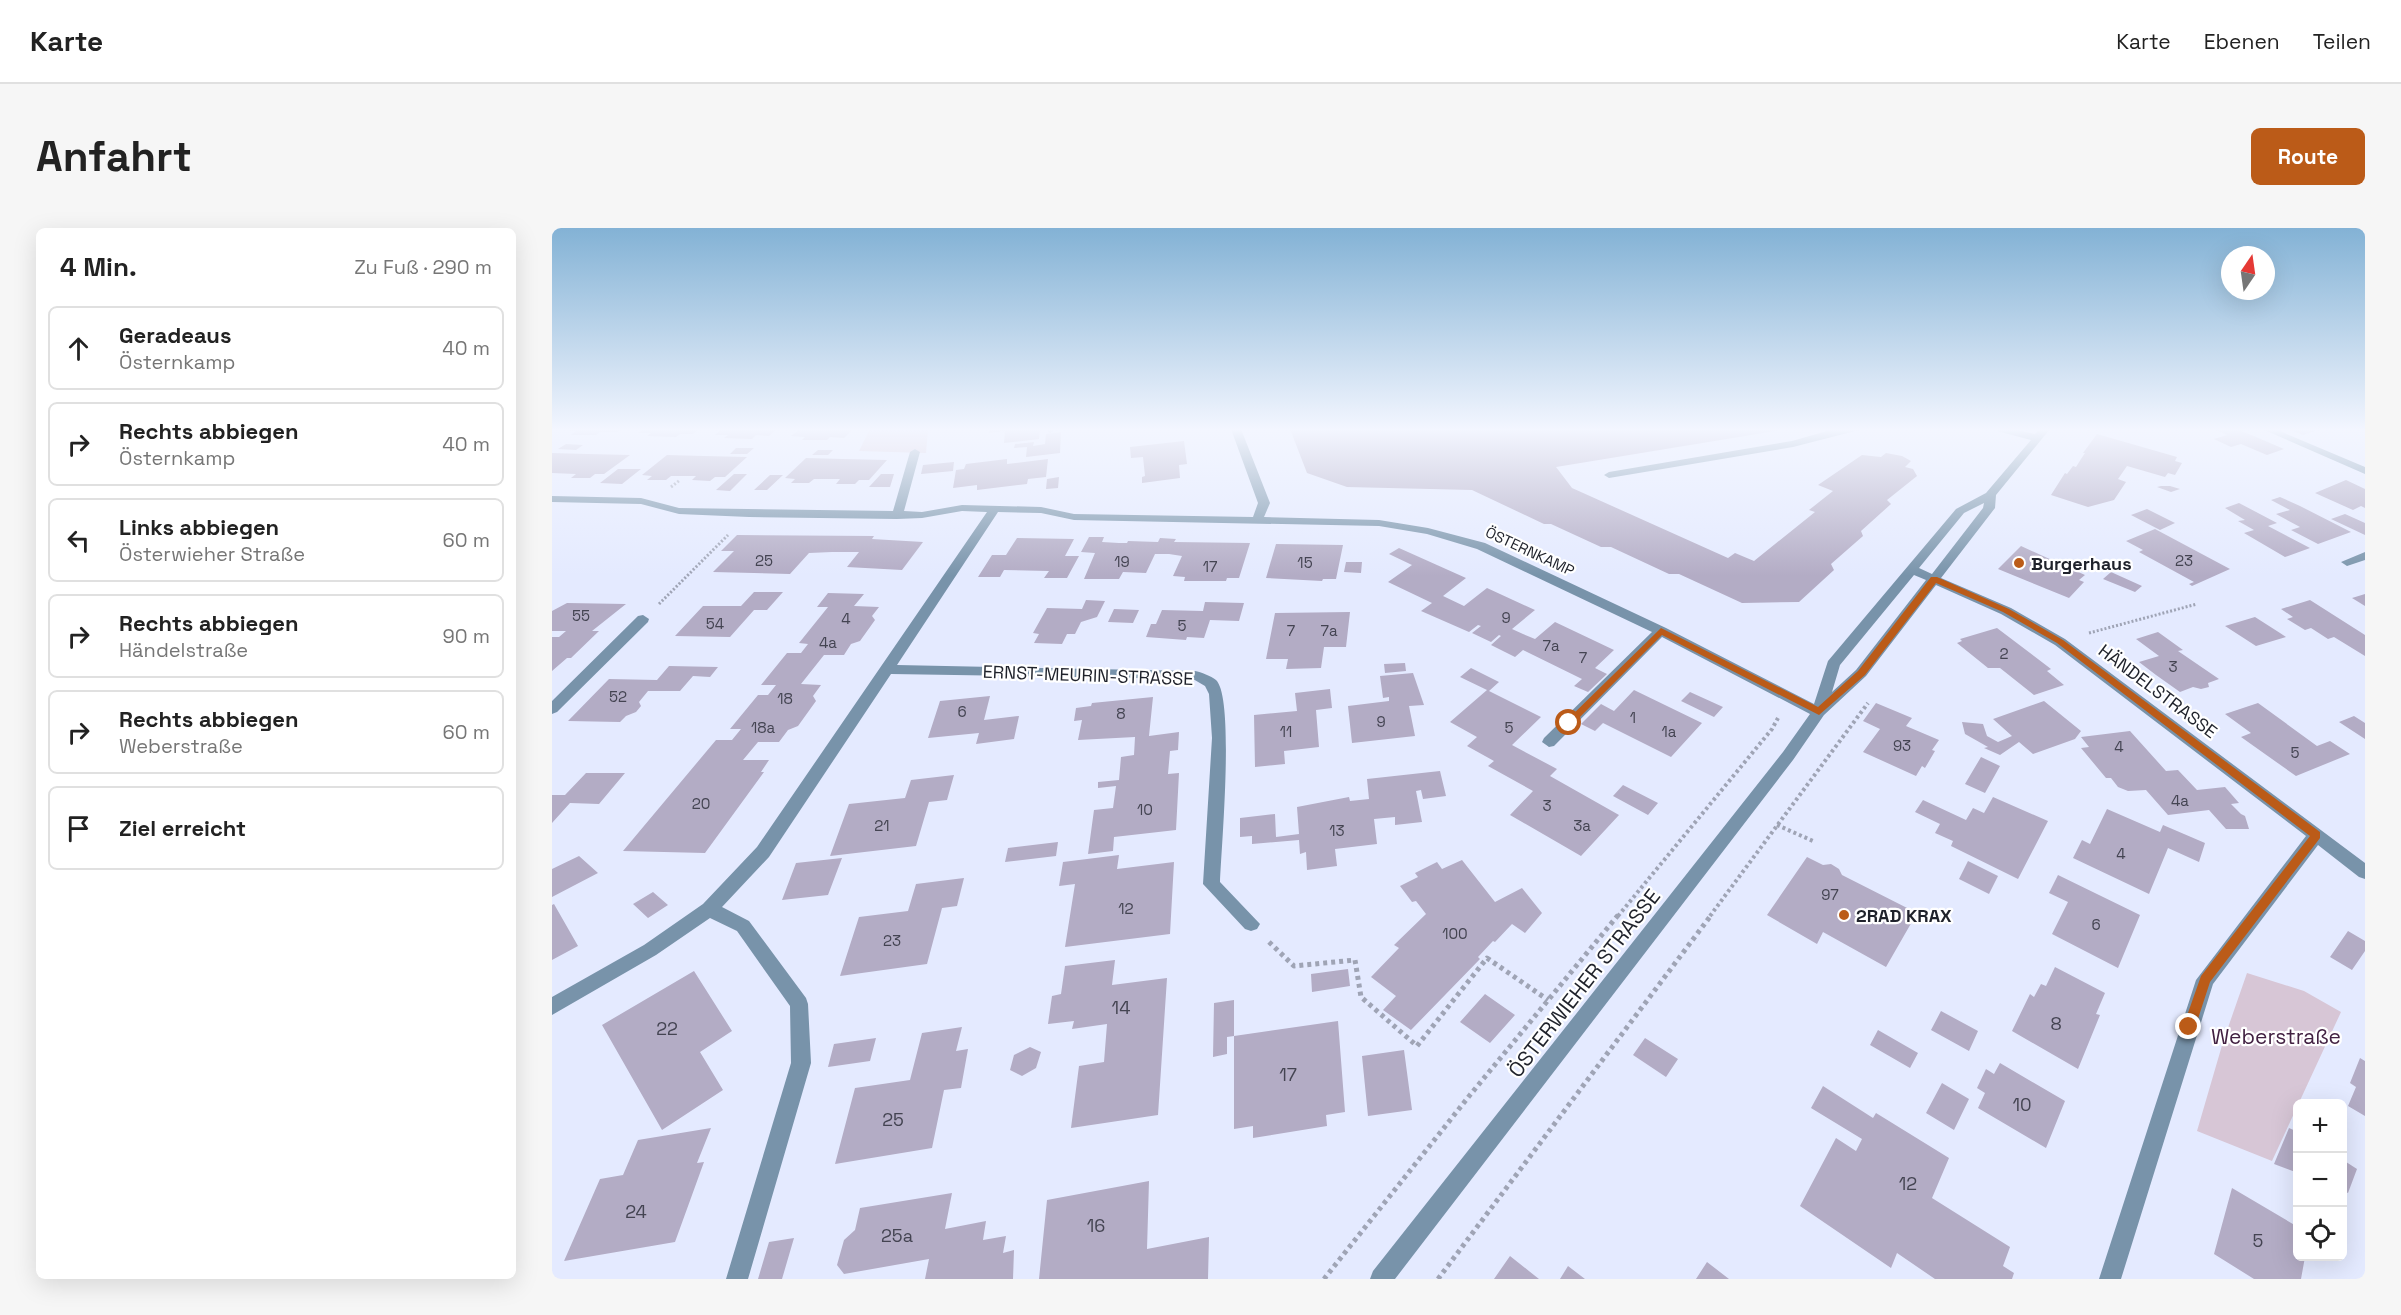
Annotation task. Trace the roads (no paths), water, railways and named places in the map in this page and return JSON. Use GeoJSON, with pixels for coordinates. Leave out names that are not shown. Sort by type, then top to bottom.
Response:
{"type":"FeatureCollection","features":[{"type":"Feature","properties":{"kind":"street"},"geometry":{"type":"LineString","coordinates":[[897,516],[908,478]]}},
{"type":"Feature","properties":{"kind":"street"},"geometry":{"type":"LineString","coordinates":[[1255,478],[1264,503],[1257,522]]}},
{"type":"Feature","properties":{"kind":"street","name":"ÖSTERWIEHER STRASSE"},"geometry":{"type":"LineString","coordinates":[[1819,711],[1833,664],[1960,511],[1990,495],[2004,478]]}},
{"type":"Feature","properties":{"kind":"street","name":"ÖSTERWIEHER STRASSE"},"geometry":{"type":"LineString","coordinates":[[1381,1279],[1788,756],[1819,711],[1862,673],[1989,508],[1990,495]]}},
{"type":"Feature","properties":{"kind":"street","name":"ÖSTERNKAMP"},"geometry":{"type":"LineString","coordinates":[[552,499],[641,501],[679,511],[748,514],[897,516],[922,515],[962,508],[1041,510],[1074,517],[1379,523],[1428,531],[1481,546],[1661,631],[1819,711]]}},
{"type":"Feature","properties":{"kind":"street"},"geometry":{"type":"LineString","coordinates":[[552,1007],[650,950],[709,909],[763,852],[995,509]]}},
{"type":"Feature","properties":{"kind":"street"},"geometry":{"type":"LineString","coordinates":[[2347,562],[2365,556]]}},
{"type":"Feature","properties":{"kind":"street","name":"HÄNDELSTRASSE"},"geometry":{"type":"LineString","coordinates":[[1911,569],[2006,610],[2060,642],[2365,872]]}},
{"type":"Feature","properties":{"kind":"street"},"geometry":{"type":"LineString","coordinates":[[552,709],[644,619]]}},
{"type":"Feature","properties":{"kind":"street"},"geometry":{"type":"LineString","coordinates":[[1549,742],[1661,631]]}},
{"type":"Feature","properties":{"kind":"street","name":"ERNST-MEURIN-STRASSE"},"geometry":{"type":"LineString","coordinates":[[885,669],[1195,675],[1211,683],[1216,694],[1219,738],[1211,884],[1251,924]]}},
{"type":"Feature","properties":{"kind":"street"},"geometry":{"type":"LineString","coordinates":[[2110,1279],[2205,980],[2316,835]]}},
{"type":"Feature","properties":{"kind":"street"},"geometry":{"type":"LineString","coordinates":[[709,909],[743,926],[799,1005],[801,1063],[737,1279]]}},
{"type":"Feature","properties":{"kind":"place","name":"Burgerhaus"},"geometry":{"type":"Point","coordinates":[2019,563]}},
{"type":"Feature","properties":{"kind":"place","name":"2RAD KRAX"},"geometry":{"type":"Point","coordinates":[1844,915]}},
{"type":"Feature","properties":{"kind":"park label","name":"Weberstraße"},"geometry":{"type":"Point","coordinates":[2276,1036]}}]}
